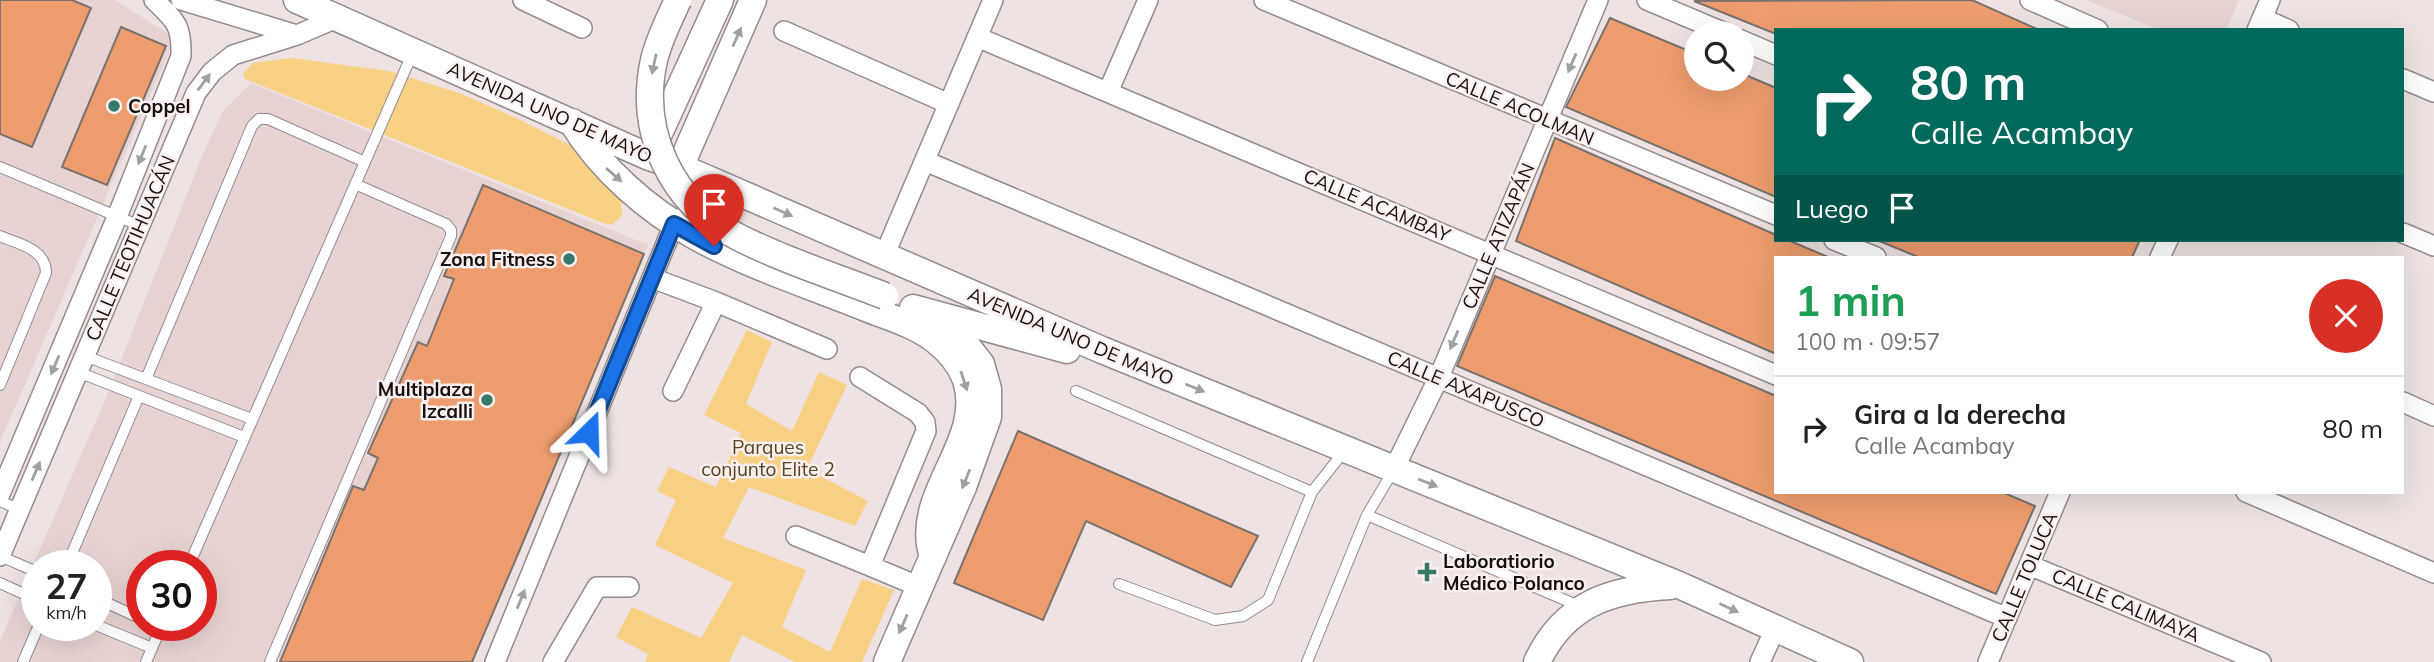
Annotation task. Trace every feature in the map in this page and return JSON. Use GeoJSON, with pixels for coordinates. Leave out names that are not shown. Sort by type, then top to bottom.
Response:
{"type":"FeatureCollection","features":[{"type":"Feature","properties":{"kind":"main road","name":"AVENIDA UNO DE MAYO"},"geometry":{"type":"LineString","coordinates":[[297,0],[649,156],[1130,362],[1679,585],[1850,662]]}},
{"type":"Feature","properties":{"kind":"main road"},"geometry":{"type":"LineString","coordinates":[[678,0],[659,43],[651,79],[651,118],[669,175],[692,204],[736,236],[885,296],[940,322],[973,352],[981,364],[989,401],[985,432],[887,662]]}},
{"type":"Feature","properties":{"kind":"main road"},"geometry":{"type":"LineString","coordinates":[[649,156],[720,0]]}},
{"type":"Feature","properties":{"kind":"main road"},"geometry":{"type":"LineString","coordinates":[[680,167],[753,0]]}},
{"type":"Feature","properties":{"kind":"main road"},"geometry":{"type":"LineString","coordinates":[[572,122],[596,158],[674,224],[733,254],[920,330],[952,356],[965,379],[969,411],[966,426],[929,520],[927,538],[933,557]]}},
{"type":"Feature","properties":{"kind":"main road"},"geometry":{"type":"LineString","coordinates":[[913,308],[1067,351],[1130,362]]}},
{"type":"Feature","properties":{"kind":"main road"},"geometry":{"type":"LineString","coordinates":[[1537,662],[1560,627],[1583,607],[1608,594],[1635,588],[1679,585]]}},
{"type":"Feature","properties":{"kind":"street","name":"CALLE TEOTIHUACÁN"},"geometry":{"type":"LineString","coordinates":[[0,494],[181,57],[182,37],[177,21],[154,0]]}},
{"type":"Feature","properties":{"kind":"street"},"geometry":{"type":"LineString","coordinates":[[181,0],[297,35]]}},
{"type":"Feature","properties":{"kind":"street"},"geometry":{"type":"LineString","coordinates":[[523,0],[583,29]]}},
{"type":"Feature","properties":{"kind":"street"},"geometry":{"type":"LineString","coordinates":[[884,256],[993,0]]}},
{"type":"Feature","properties":{"kind":"street"},"geometry":{"type":"LineString","coordinates":[[1108,92],[1148,0]]}},
{"type":"Feature","properties":{"kind":"street","name":"CALLE ACOLMAN"},"geometry":{"type":"LineString","coordinates":[[1264,0],[1774,214]]}},
{"type":"Feature","properties":{"kind":"street","name":"CALLE ATIZAPÁN"},"geometry":{"type":"LineString","coordinates":[[1394,469],[1439,377],[1598,0]]}},
{"type":"Feature","properties":{"kind":"street"},"geometry":{"type":"LineString","coordinates":[[1647,0],[1697,21]]}},
{"type":"Feature","properties":{"kind":"street"},"geometry":{"type":"LineString","coordinates":[[2030,0],[2093,28]]}},
{"type":"Feature","properties":{"kind":"street"},"geometry":{"type":"LineString","coordinates":[[2263,16],[2285,28]]}},
{"type":"Feature","properties":{"kind":"street","name":"CALLE TEOTIHUACÁN"},"geometry":{"type":"LineString","coordinates":[[0,556],[196,93],[212,72],[233,55],[297,35],[339,17]]}},
{"type":"Feature","properties":{"kind":"street"},"geometry":{"type":"LineString","coordinates":[[784,31],[949,104]]}},
{"type":"Feature","properties":{"kind":"street","name":"CALLE ACAMBAY"},"geometry":{"type":"LineString","coordinates":[[977,37],[1774,374]]}},
{"type":"Feature","properties":{"kind":"street"},"geometry":{"type":"LineString","coordinates":[[1754,46],[1774,54]]}},
{"type":"Feature","properties":{"kind":"street"},"geometry":{"type":"LineString","coordinates":[[2404,79],[2434,92]]}},
{"type":"Feature","properties":{"kind":"street","name":"CALLE AXAPUSCO"},"geometry":{"type":"LineString","coordinates":[[925,161],[2007,618]]}},
{"type":"Feature","properties":{"kind":"street"},"geometry":{"type":"LineString","coordinates":[[495,662],[674,224],[703,201],[740,193]]}},
{"type":"Feature","properties":{"kind":"street"},"geometry":{"type":"LineString","coordinates":[[2404,233],[2434,246]]}},
{"type":"Feature","properties":{"kind":"street"},"geometry":{"type":"LineString","coordinates":[[1839,242],[1874,256]]}},
{"type":"Feature","properties":{"kind":"street"},"geometry":{"type":"LineString","coordinates":[[652,278],[827,349]]}},
{"type":"Feature","properties":{"kind":"street"},"geometry":{"type":"LineString","coordinates":[[673,391],[716,303]]}},
{"type":"Feature","properties":{"kind":"street"},"geometry":{"type":"LineString","coordinates":[[860,377],[918,413],[925,422],[926,431],[870,566]]}},
{"type":"Feature","properties":{"kind":"street"},"geometry":{"type":"LineString","coordinates":[[2404,402],[2434,415]]}},
{"type":"Feature","properties":{"kind":"street","name":"CALLE TOLUCA"},"geometry":{"type":"LineString","coordinates":[[1988,662],[2056,494]]}},
{"type":"Feature","properties":{"kind":"street"},"geometry":{"type":"LineString","coordinates":[[2251,494],[2434,573]]}},
{"type":"Feature","properties":{"kind":"street"},"geometry":{"type":"LineString","coordinates":[[796,536],[920,587]]}},
{"type":"Feature","properties":{"kind":"street","name":"CALLE CALIMAYA"},"geometry":{"type":"LineString","coordinates":[[2029,565],[2261,662]]}},
{"type":"Feature","properties":{"kind":"street"},"geometry":{"type":"LineString","coordinates":[[553,662],[597,587],[629,587]]}},
{"type":"Feature","properties":{"kind":"street"},"geometry":{"type":"LineString","coordinates":[[1760,662],[1775,629]]}},
{"type":"Feature","properties":{"kind":"lane"},"geometry":{"type":"LineString","coordinates":[[195,550],[413,52]]}},
{"type":"Feature","properties":{"kind":"lane"},"geometry":{"type":"LineString","coordinates":[[146,379],[191,266],[252,126],[259,119],[268,120],[365,162]]}},
{"type":"Feature","properties":{"kind":"lane"},"geometry":{"type":"LineString","coordinates":[[0,167],[140,226]]}},
{"type":"Feature","properties":{"kind":"lane"},"geometry":{"type":"LineString","coordinates":[[270,662],[451,236],[452,230],[446,223],[355,184]]}},
{"type":"Feature","properties":{"kind":"lane"},"geometry":{"type":"LineString","coordinates":[[0,236],[38,253],[46,262],[47,273],[0,385]]}},
{"type":"Feature","properties":{"kind":"lane"},"geometry":{"type":"LineString","coordinates":[[82,364],[146,379],[252,419]]}},
{"type":"Feature","properties":{"kind":"lane"},"geometry":{"type":"LineString","coordinates":[[82,364],[139,396],[244,437]]}},
{"type":"Feature","properties":{"kind":"lane"},"geometry":{"type":"LineString","coordinates":[[1076,391],[1311,492]]}},
{"type":"Feature","properties":{"kind":"lane"},"geometry":{"type":"LineString","coordinates":[[73,550],[139,396]]}},
{"type":"Feature","properties":{"kind":"lane"},"geometry":{"type":"LineString","coordinates":[[1119,584],[1215,620],[1243,616],[1268,600],[1311,492],[1346,449]]}},
{"type":"Feature","properties":{"kind":"lane"},"geometry":{"type":"LineString","coordinates":[[1307,662],[1367,515],[1394,469]]}},
{"type":"Feature","properties":{"kind":"lane"},"geometry":{"type":"LineString","coordinates":[[0,501],[20,510]]}},
{"type":"Feature","properties":{"kind":"lane"},"geometry":{"type":"LineString","coordinates":[[1367,515],[1583,607]]}},
{"type":"Feature","properties":{"kind":"lane"},"geometry":{"type":"LineString","coordinates":[[0,556],[21,565]]}},
{"type":"Feature","properties":{"kind":"lane"},"geometry":{"type":"LineString","coordinates":[[0,583],[21,593]]}},
{"type":"Feature","properties":{"kind":"lane"},"geometry":{"type":"LineString","coordinates":[[112,632],[152,648]]}},
{"type":"Feature","properties":{"kind":"lane"},"geometry":{"type":"LineString","coordinates":[[23,662],[32,641]]}},
{"type":"Feature","properties":{"kind":"lane"},"geometry":{"type":"LineString","coordinates":[[146,662],[155,641]]}},
{"type":"Feature","properties":{"kind":"shaded area"},"geometry":{"type":"Polygon","coordinates":[[[0,0],[115,0],[175,38],[0,442],[0,0]]]}},
{"type":"Feature","properties":{"kind":"shaded area"},"geometry":{"type":"Polygon","coordinates":[[[2086,0],[2239,0],[2227,28],[2155,28],[2086,0]]]}},
{"type":"Feature","properties":{"kind":"shaded area"},"geometry":{"type":"Polygon","coordinates":[[[251,83],[648,245],[472,662],[0,662],[0,641],[21,593],[21,641],[112,641],[112,550],[40,550],[108,393],[202,156],[223,111],[251,83]]]}},
{"type":"Feature","properties":{"kind":"green space"},"geometry":{"type":"Polygon","coordinates":[[[292,58],[389,71],[459,93],[516,118],[578,149],[621,197],[622,215],[612,225],[603,223],[245,79],[243,74],[253,63],[292,58]]]}},
{"type":"Feature","properties":{"kind":"green space","name":"Parques conjunto Elite 2"},"geometry":{"type":"Polygon","coordinates":[[[747,330],[772,342],[746,404],[792,431],[819,372],[847,385],[807,469],[868,501],[855,526],[749,487],[723,538],[806,570],[782,627],[830,652],[862,579],[894,590],[862,662],[795,662],[742,635],[729,662],[645,662],[648,654],[616,637],[632,607],[701,638],[733,583],[655,545],[676,500],[657,491],[669,467],[716,487],[741,433],[704,415],[747,330]]]}},
{"type":"Feature","properties":{"kind":"building"},"geometry":{"type":"Polygon","coordinates":[[[0,0],[72,0],[91,8],[32,147],[0,134],[0,0]]]}},
{"type":"Feature","properties":{"kind":"building"},"geometry":{"type":"Polygon","coordinates":[[[1972,0],[2035,28],[1774,28],[1774,33],[1754,25],[1754,21],[1744,21],[1694,1],[1972,0]]]}},
{"type":"Feature","properties":{"kind":"building"},"geometry":{"type":"Polygon","coordinates":[[[1610,18],[1684,49],[1684,91],[1754,91],[1754,79],[1774,87],[1774,196],[1566,107],[1610,18]]]}},
{"type":"Feature","properties":{"kind":"building","name":"Coppel"},"geometry":{"type":"Polygon","coordinates":[[[121,27],[166,46],[107,185],[62,167],[121,27]]]}},
{"type":"Feature","properties":{"kind":"building"},"geometry":{"type":"Polygon","coordinates":[[[1555,138],[1774,234],[1774,242],[1793,242],[1826,256],[1774,256],[1774,353],[1516,241],[1555,138]]]}},
{"type":"Feature","properties":{"kind":"building","name":"Multiplaza Izcalli"},"geometry":{"type":"Polygon","coordinates":[[[483,185],[644,254],[518,554],[472,662],[280,662],[353,486],[364,490],[378,458],[368,453],[418,342],[427,346],[454,279],[444,276],[483,185]]]}},
{"type":"Feature","properties":{"kind":"building"},"geometry":{"type":"Polygon","coordinates":[[[1882,242],[2139,242],[2132,256],[1916,256],[1882,242]]]}},
{"type":"Feature","properties":{"kind":"building"},"geometry":{"type":"Polygon","coordinates":[[[1495,276],[1774,395],[1774,494],[2007,494],[2035,506],[1996,594],[1457,366],[1495,276]]]}},
{"type":"Feature","properties":{"kind":"building"},"geometry":{"type":"Polygon","coordinates":[[[1018,431],[1258,536],[1231,587],[1086,521],[1043,620],[954,583],[1018,431]]]}},
{"type":"Feature","properties":{"kind":"place","name":"Coppel"},"geometry":{"type":"Point","coordinates":[114,106]}},
{"type":"Feature","properties":{"kind":"place","name":"Zona Fitness"},"geometry":{"type":"Point","coordinates":[569,259]}},
{"type":"Feature","properties":{"kind":"place","name":"Multiplaza Izcalli"},"geometry":{"type":"Point","coordinates":[487,400]}},
{"type":"Feature","properties":{"kind":"place","name":"Laboratiorio Médico Polanco"},"geometry":{"type":"Point","coordinates":[1427,572]}},
{"type":"Feature","properties":{"kind":"route"},"geometry":{"type":"LineString","coordinates":[[589,432],[674,224],[714,246]]}}]}
